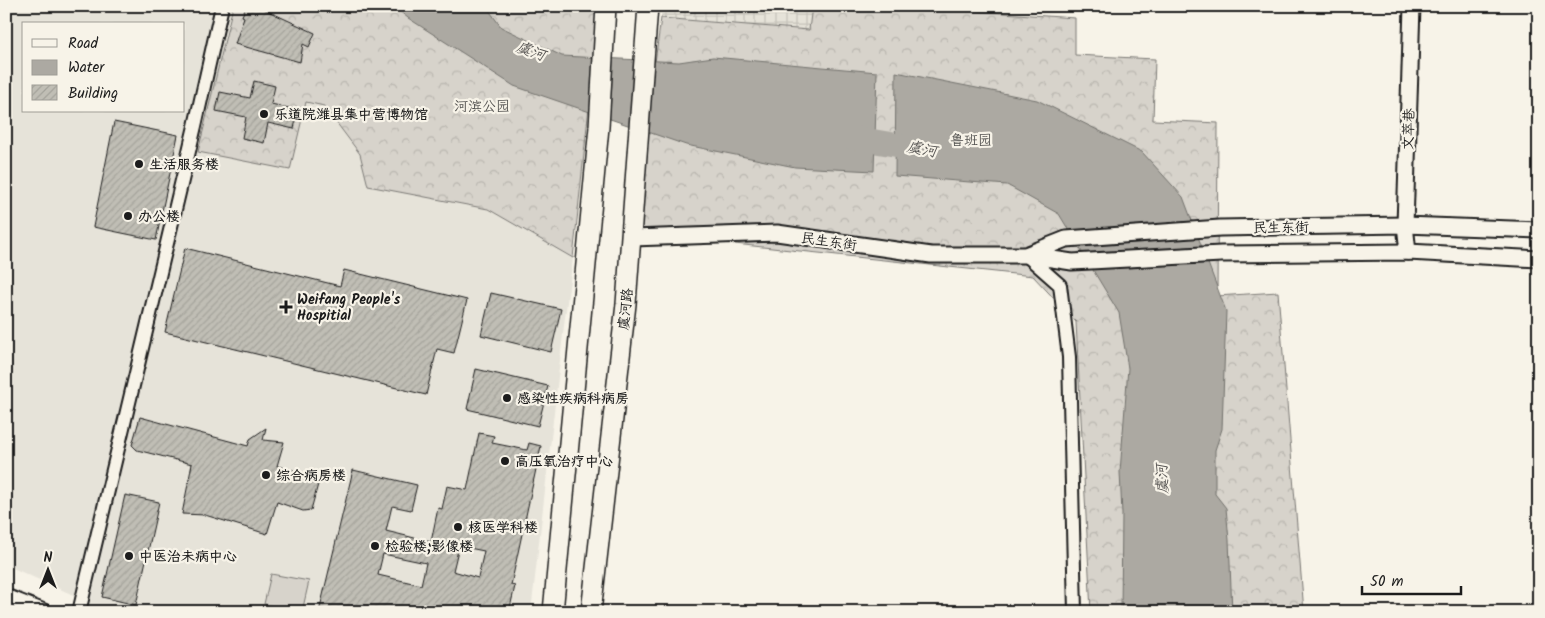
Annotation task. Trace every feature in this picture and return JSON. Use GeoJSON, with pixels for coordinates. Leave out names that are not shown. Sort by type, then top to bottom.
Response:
{"type":"FeatureCollection","features":[{"type":"Feature","properties":{"kind":"main road","name":"虞河路"},"geometry":{"type":"LineString","coordinates":[[591,612],[632,238],[648,6]]}},
{"type":"Feature","properties":{"kind":"main road"},"geometry":{"type":"LineString","coordinates":[[553,612],[599,127],[606,15]]}},
{"type":"Feature","properties":{"kind":"street"},"geometry":{"type":"LineString","coordinates":[[79,612],[196,126],[222,6]]}},
{"type":"Feature","properties":{"kind":"street","name":"文萃巷"},"geometry":{"type":"LineString","coordinates":[[1408,252],[1405,225],[1412,6]]}},
{"type":"Feature","properties":{"kind":"street","name":"民生东街"},"geometry":{"type":"LineString","coordinates":[[1026,255],[1066,239],[1220,228],[1405,225],[1539,230]]}},
{"type":"Feature","properties":{"kind":"street","name":"民生东街"},"geometry":{"type":"LineString","coordinates":[[632,238],[777,233],[931,255],[1026,255],[1072,262],[1221,254],[1408,252],[1539,258]]}},
{"type":"Feature","properties":{"kind":"street"},"geometry":{"type":"LineString","coordinates":[[1026,255],[1060,285],[1069,357],[1075,612]]}},
{"type":"Feature","properties":{"kind":"street"},"geometry":{"type":"LineString","coordinates":[[6,597],[44,612]]}},
{"type":"Feature","properties":{"kind":"shaded area","name":"Weifang People's Hospitial"},"geometry":{"type":"Polygon","coordinates":[[[6,6],[233,6],[199,152],[306,102],[324,106],[360,154],[368,186],[488,209],[573,258],[531,612],[87,612],[89,602],[6,565],[6,6]]]}},
{"type":"Feature","properties":{"kind":"shaded area"},"geometry":{"type":"Polygon","coordinates":[[[662,6],[812,6],[810,30],[661,18],[662,6]]]}},
{"type":"Feature","properties":{"kind":"green space","name":"河滨公园"},"geometry":{"type":"Polygon","coordinates":[[[233,6],[558,6],[599,12],[573,258],[488,209],[368,186],[360,154],[324,106],[306,102],[290,170],[198,152],[233,6]]]}},
{"type":"Feature","properties":{"kind":"green space","name":"鲁班园"},"geometry":{"type":"Polygon","coordinates":[[[812,6],[900,6],[1075,18],[1075,55],[1155,59],[1153,120],[1218,123],[1217,296],[1278,292],[1304,612],[1091,612],[1076,322],[1033,276],[632,233],[661,18],[809,30],[812,6]]]}},
{"type":"Feature","properties":{"kind":"green space"},"geometry":{"type":"Polygon","coordinates":[[[271,574],[309,581],[302,612],[264,604],[271,574]]]}},
{"type":"Feature","properties":{"kind":"water"},"geometry":{"type":"Polygon","coordinates":[[[393,6],[486,6],[501,27],[562,56],[679,62],[713,57],[877,72],[874,171],[795,167],[686,145],[514,86],[408,18],[393,6]]]}},
{"type":"Feature","properties":{"kind":"water"},"geometry":{"type":"Polygon","coordinates":[[[896,72],[1037,100],[1142,152],[1183,197],[1226,311],[1222,429],[1215,450],[1215,494],[1226,508],[1232,612],[1121,612],[1122,514],[1120,472],[1128,368],[1119,313],[1059,214],[1007,185],[895,176],[896,72]]]}},
{"type":"Feature","properties":{"kind":"building"},"geometry":{"type":"Polygon","coordinates":[[[246,6],[257,6],[315,33],[309,47],[303,44],[300,62],[235,44],[246,6]]]}},
{"type":"Feature","properties":{"kind":"building","name":"乐道院潍县集中营博物馆"},"geometry":{"type":"Polygon","coordinates":[[[254,81],[275,86],[271,104],[298,110],[294,129],[268,123],[264,143],[242,138],[246,117],[216,111],[220,92],[250,98],[254,81]]]}},
{"type":"Feature","properties":{"kind":"building","name":"生活服务楼"},"geometry":{"type":"Polygon","coordinates":[[[114,122],[178,135],[156,240],[93,227],[114,122]]]}},
{"type":"Feature","properties":{"kind":"building"},"geometry":{"type":"Polygon","coordinates":[[[185,248],[340,286],[344,270],[467,300],[454,353],[437,349],[426,395],[165,332],[185,248]]]}},
{"type":"Feature","properties":{"kind":"building"},"geometry":{"type":"Polygon","coordinates":[[[491,293],[561,309],[551,352],[481,335],[491,293]]]}},
{"type":"Feature","properties":{"kind":"building","name":"感染性疾病科病房"},"geometry":{"type":"Polygon","coordinates":[[[476,369],[548,386],[538,426],[467,409],[476,369]]]}},
{"type":"Feature","properties":{"kind":"building","name":"综合病房楼"},"geometry":{"type":"Polygon","coordinates":[[[140,417],[248,446],[250,439],[266,428],[263,440],[284,442],[277,466],[320,477],[311,510],[303,511],[277,502],[267,534],[205,515],[182,514],[192,464],[137,450],[132,445],[140,417]]]}},
{"type":"Feature","properties":{"kind":"building"},"geometry":{"type":"Polygon","coordinates":[[[479,433],[494,436],[492,443],[527,450],[529,443],[541,446],[511,585],[515,586],[509,612],[319,612],[353,470],[417,485],[411,510],[392,506],[386,531],[431,542],[438,508],[442,509],[447,486],[467,490],[479,433]],[[459,546],[453,571],[478,578],[484,551],[459,546]],[[383,554],[378,575],[421,585],[426,563],[383,554]]]}},
{"type":"Feature","properties":{"kind":"building","name":"中医治未病中心"},"geometry":{"type":"Polygon","coordinates":[[[125,495],[159,502],[136,605],[102,597],[125,495]]]}},
{"type":"Feature","properties":{"kind":"waterway","name":"虞河"},"geometry":{"type":"LineString","coordinates":[[843,136],[926,150]]}},
{"type":"Feature","properties":{"kind":"place","name":"乐道院潍县集中营博物馆"},"geometry":{"type":"Point","coordinates":[264,114]}},
{"type":"Feature","properties":{"kind":"place","name":"生活服务楼"},"geometry":{"type":"Point","coordinates":[139,164]}},
{"type":"Feature","properties":{"kind":"place","name":"办公楼"},"geometry":{"type":"Point","coordinates":[128,216]}},
{"type":"Feature","properties":{"kind":"place","name":"Weifang People's Hospitial"},"geometry":{"type":"Point","coordinates":[286,307]}},
{"type":"Feature","properties":{"kind":"place","name":"感染性疾病科病房"},"geometry":{"type":"Point","coordinates":[507,398]}},
{"type":"Feature","properties":{"kind":"place","name":"高压氧治疗中心"},"geometry":{"type":"Point","coordinates":[505,461]}},
{"type":"Feature","properties":{"kind":"place","name":"综合病房楼"},"geometry":{"type":"Point","coordinates":[266,475]}},
{"type":"Feature","properties":{"kind":"place","name":"核医学科楼"},"geometry":{"type":"Point","coordinates":[458,527]}},
{"type":"Feature","properties":{"kind":"place","name":"检验楼;影像楼"},"geometry":{"type":"Point","coordinates":[375,546]}},
{"type":"Feature","properties":{"kind":"place","name":"中医治未病中心"},"geometry":{"type":"Point","coordinates":[129,556]}}]}
